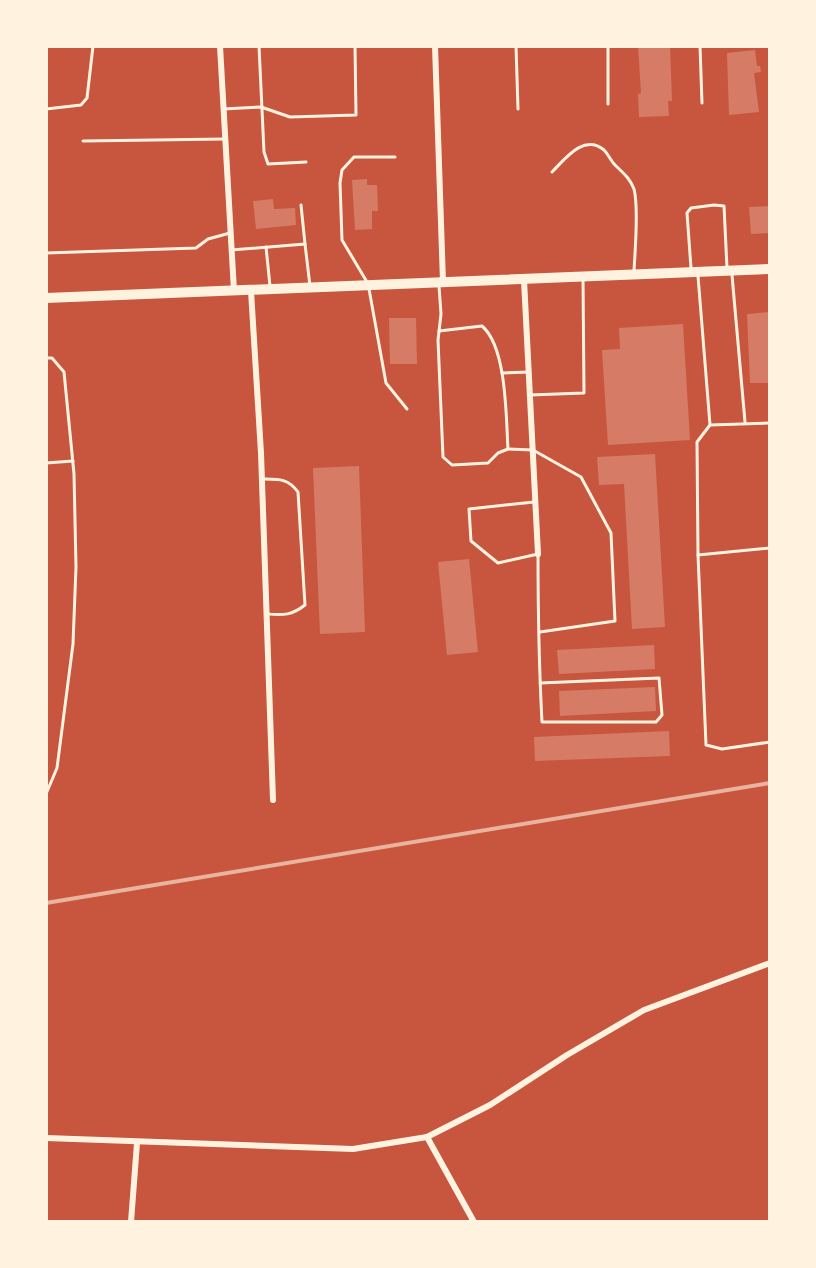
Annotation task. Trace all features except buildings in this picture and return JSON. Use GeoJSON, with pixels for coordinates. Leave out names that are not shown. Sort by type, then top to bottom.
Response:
{"type":"FeatureCollection","features":[{"type":"Feature","properties":{"kind":"main road"},"geometry":{"type":"LineString","coordinates":[[46,298],[770,269]]}},
{"type":"Feature","properties":{"kind":"street"},"geometry":{"type":"LineString","coordinates":[[220,46],[234,291]]}},
{"type":"Feature","properties":{"kind":"street"},"geometry":{"type":"LineString","coordinates":[[435,46],[441,282]]}},
{"type":"Feature","properties":{"kind":"street"},"geometry":{"type":"LineString","coordinates":[[524,280],[538,554]]}},
{"type":"Feature","properties":{"kind":"street"},"geometry":{"type":"LineString","coordinates":[[251,291],[273,800]]}},
{"type":"Feature","properties":{"kind":"street"},"geometry":{"type":"LineString","coordinates":[[46,1138],[353,1149],[427,1137],[490,1105],[644,1010],[770,963]]}},
{"type":"Feature","properties":{"kind":"street"},"geometry":{"type":"LineString","coordinates":[[427,1137],[474,1222]]}},
{"type":"Feature","properties":{"kind":"street"},"geometry":{"type":"LineString","coordinates":[[131,1222],[137,1143]]}},
{"type":"Feature","properties":{"kind":"lane"},"geometry":{"type":"LineString","coordinates":[[46,109],[81,105],[87,98],[93,46]]}},
{"type":"Feature","properties":{"kind":"lane"},"geometry":{"type":"LineString","coordinates":[[259,46],[264,152],[268,164],[306,162]]}},
{"type":"Feature","properties":{"kind":"lane"},"geometry":{"type":"LineString","coordinates":[[223,109],[261,107],[290,117],[356,115],[355,46]]}},
{"type":"Feature","properties":{"kind":"lane"},"geometry":{"type":"LineString","coordinates":[[516,46],[518,109]]}},
{"type":"Feature","properties":{"kind":"lane"},"geometry":{"type":"LineString","coordinates":[[608,46],[608,104]]}},
{"type":"Feature","properties":{"kind":"lane"},"geometry":{"type":"LineString","coordinates":[[700,46],[702,103]]}},
{"type":"Feature","properties":{"kind":"lane"},"geometry":{"type":"LineString","coordinates":[[83,141],[225,139]]}},
{"type":"Feature","properties":{"kind":"lane"},"geometry":{"type":"LineString","coordinates":[[552,172],[574,150],[584,145],[594,145],[604,150],[627,175],[635,191],[634,275]]}},
{"type":"Feature","properties":{"kind":"lane"},"geometry":{"type":"LineString","coordinates":[[395,157],[354,157],[342,170],[342,240],[368,286],[386,383],[407,409]]}},
{"type":"Feature","properties":{"kind":"lane"},"geometry":{"type":"LineString","coordinates":[[301,205],[310,288]]}},
{"type":"Feature","properties":{"kind":"lane"},"geometry":{"type":"LineString","coordinates":[[745,422],[724,206],[691,208],[687,213],[710,425],[697,442],[706,745],[722,749],[770,742]]}},
{"type":"Feature","properties":{"kind":"lane"},"geometry":{"type":"LineString","coordinates":[[46,253],[196,248],[208,239],[230,233]]}},
{"type":"Feature","properties":{"kind":"lane"},"geometry":{"type":"LineString","coordinates":[[231,250],[305,244]]}},
{"type":"Feature","properties":{"kind":"lane"},"geometry":{"type":"LineString","coordinates":[[266,247],[270,290]]}},
{"type":"Feature","properties":{"kind":"lane"},"geometry":{"type":"LineString","coordinates":[[530,395],[584,393],[583,277]]}},
{"type":"Feature","properties":{"kind":"lane"},"geometry":{"type":"LineString","coordinates":[[441,282],[439,331],[443,457],[452,465],[488,463],[498,453],[508,449],[533,450],[581,477],[611,533],[615,621],[538,632]]}},
{"type":"Feature","properties":{"kind":"lane"},"geometry":{"type":"LineString","coordinates":[[439,331],[482,326],[489,332],[505,384],[508,449]]}},
{"type":"Feature","properties":{"kind":"lane"},"geometry":{"type":"LineString","coordinates":[[46,358],[52,358],[64,372],[73,461],[76,567],[73,644],[57,768],[46,794]]}},
{"type":"Feature","properties":{"kind":"lane"},"geometry":{"type":"LineString","coordinates":[[502,373],[529,372]]}},
{"type":"Feature","properties":{"kind":"lane"},"geometry":{"type":"LineString","coordinates":[[710,425],[770,423]]}},
{"type":"Feature","properties":{"kind":"lane"},"geometry":{"type":"LineString","coordinates":[[46,463],[73,461]]}},
{"type":"Feature","properties":{"kind":"lane"},"geometry":{"type":"LineString","coordinates":[[261,479],[282,479],[292,484],[298,492],[305,605],[287,616],[266,614]]}},
{"type":"Feature","properties":{"kind":"lane"},"geometry":{"type":"LineString","coordinates":[[535,502],[469,509],[471,541],[498,563],[538,554],[538,632],[540,683],[542,722],[656,722],[662,715],[659,678],[540,683]]}},
{"type":"Feature","properties":{"kind":"lane"},"geometry":{"type":"LineString","coordinates":[[698,555],[770,548]]}},
{"type":"Feature","properties":{"kind":"railway"},"geometry":{"type":"LineString","coordinates":[[46,903],[770,783]]}}]}
